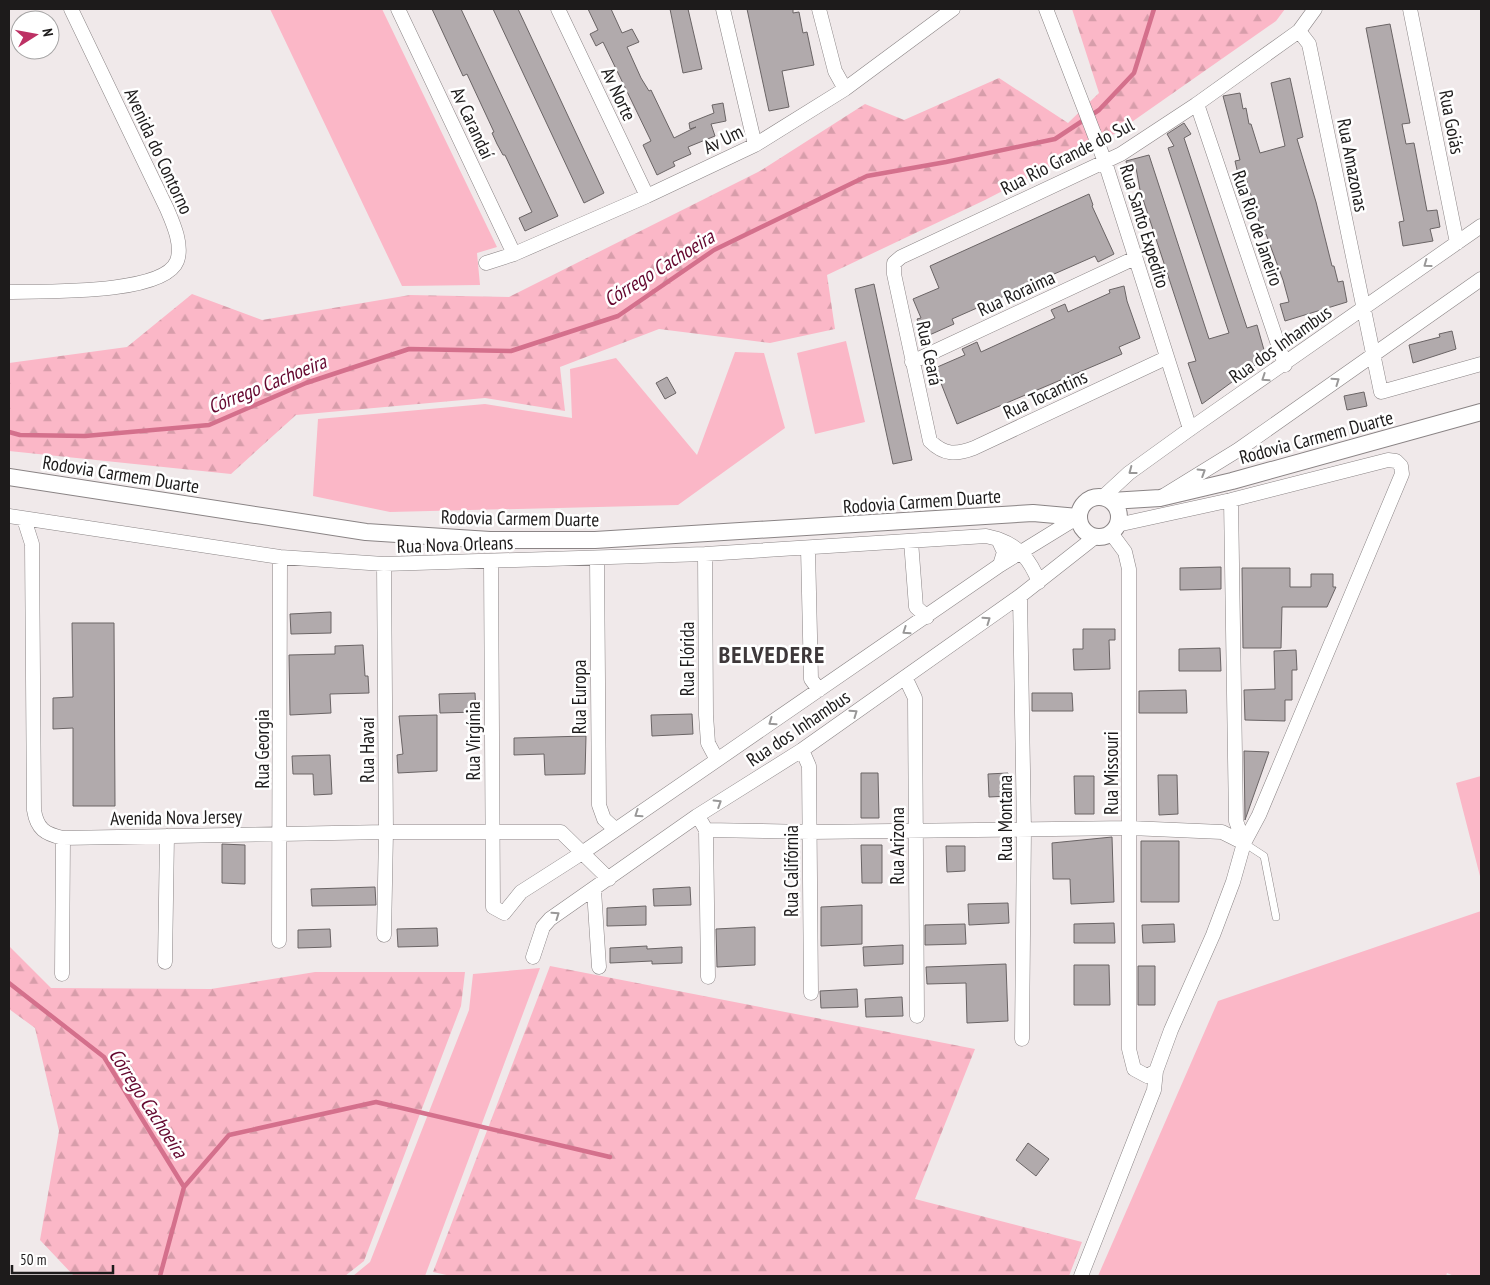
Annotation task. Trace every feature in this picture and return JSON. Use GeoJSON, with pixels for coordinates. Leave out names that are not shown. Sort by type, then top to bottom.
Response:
{"type":"FeatureCollection","features":[{"type":"Feature","properties":{"kind":"street","name":"Avenida do Contorno"},"geometry":{"type":"LineString","coordinates":[[9,292],[130,286],[150,281],[166,274],[172,269],[178,256],[177,240],[167,209],[71,9]]}},
{"type":"Feature","properties":{"kind":"street","name":"Av Carandaí"},"geometry":{"type":"LineString","coordinates":[[398,9],[514,254]]}},
{"type":"Feature","properties":{"kind":"street","name":"Av Norte"},"geometry":{"type":"LineString","coordinates":[[558,9],[647,196]]}},
{"type":"Feature","properties":{"kind":"street"},"geometry":{"type":"LineString","coordinates":[[723,9],[755,145]]}},
{"type":"Feature","properties":{"kind":"street"},"geometry":{"type":"LineString","coordinates":[[819,9],[835,71],[845,89]]}},
{"type":"Feature","properties":{"kind":"street","name":"Av Um"},"geometry":{"type":"LineString","coordinates":[[486,263],[514,254],[647,196],[755,145],[845,89],[933,15],[953,9]]}},
{"type":"Feature","properties":{"kind":"street","name":"Rua Santo Expedito"},"geometry":{"type":"LineString","coordinates":[[1046,9],[1105,162],[1190,429]]}},
{"type":"Feature","properties":{"kind":"street","name":"Rua Rio Grande do Sul"},"geometry":{"type":"LineString","coordinates":[[894,263],[901,257],[1105,162],[1196,104],[1299,31],[1314,9]]}},
{"type":"Feature","properties":{"kind":"street","name":"Rua Goiás"},"geometry":{"type":"LineString","coordinates":[[1410,9],[1457,243]]}},
{"type":"Feature","properties":{"kind":"street","name":"Rua Amazonas"},"geometry":{"type":"LineString","coordinates":[[1299,31],[1310,44],[1381,392],[1481,364]]}},
{"type":"Feature","properties":{"kind":"street","name":"Rua Rio de Janeiro"},"geometry":{"type":"LineString","coordinates":[[1196,104],[1284,364]]}},
{"type":"Feature","properties":{"kind":"street","name":"Rua dos Inhambus"},"geometry":{"type":"LineString","coordinates":[[1107,499],[1129,473],[1481,226]]}},
{"type":"Feature","properties":{"kind":"street","name":"Rua Roraima"},"geometry":{"type":"LineString","coordinates":[[912,362],[1136,258]]}},
{"type":"Feature","properties":{"kind":"street","name":"Rua Ceará"},"geometry":{"type":"LineString","coordinates":[[894,263],[894,274],[930,440],[938,449]]}},
{"type":"Feature","properties":{"kind":"street"},"geometry":{"type":"LineString","coordinates":[[1160,498],[1238,450],[1481,279]]}},
{"type":"Feature","properties":{"kind":"street","name":"Rua Tocantins"},"geometry":{"type":"LineString","coordinates":[[938,449],[951,453],[961,453],[974,448],[1166,358]]}},
{"type":"Feature","properties":{"kind":"street","name":"Rodovia Carmem Duarte"},"geometry":{"type":"LineString","coordinates":[[1107,499],[1160,498],[1232,481],[1481,412]]}},
{"type":"Feature","properties":{"kind":"street"},"geometry":{"type":"LineString","coordinates":[[1081,1276],[1154,1090],[1156,1070],[1171,1030],[1213,935],[1233,882],[1244,844],[1259,815],[1402,474],[1401,466],[1396,461],[1388,460],[1087,534],[1081,528],[1078,517],[1085,502],[1093,497],[1107,499],[1117,508],[1111,528]]}},
{"type":"Feature","properties":{"kind":"street","name":"Rodovia Carmem Duarte"},"geometry":{"type":"LineString","coordinates":[[9,477],[366,532],[490,540],[595,540],[1033,513],[1085,502]]}},
{"type":"Feature","properties":{"kind":"street","name":"Rodovia Carmem Duarte"},"geometry":{"type":"LineString","coordinates":[[1111,528],[1160,498]]}},
{"type":"Feature","properties":{"kind":"street"},"geometry":{"type":"LineString","coordinates":[[1231,500],[1236,821],[1244,844]]}},
{"type":"Feature","properties":{"kind":"street","name":"Rodovia Carmem Duarte"},"geometry":{"type":"LineString","coordinates":[[1033,513],[1078,517]]}},
{"type":"Feature","properties":{"kind":"street","name":"Rua Nova Orleans"},"geometry":{"type":"LineString","coordinates":[[9,516],[280,557],[384,564],[705,554],[808,549],[986,536],[998,539]]}},
{"type":"Feature","properties":{"kind":"street","name":"Rua dos Inhambus"},"geometry":{"type":"LineString","coordinates":[[504,913],[521,892],[582,853],[1000,565],[1078,517]]}},
{"type":"Feature","properties":{"kind":"street","name":"Avenida Nova Jersey"},"geometry":{"type":"LineString","coordinates":[[24,519],[32,544],[34,810],[36,822],[44,832],[62,838],[386,832],[561,832],[608,879]]}},
{"type":"Feature","properties":{"kind":"street","name":"Rua dos Inhambus"},"geometry":{"type":"LineString","coordinates":[[533,956],[543,927],[550,919],[697,816],[802,750],[1020,596],[1111,528]]}},
{"type":"Feature","properties":{"kind":"street","name":"Rua Missouri"},"geometry":{"type":"LineString","coordinates":[[1111,528],[1125,552],[1129,569],[1129,1049],[1132,1065],[1141,1075],[1149,1076],[1156,1070]]}},
{"type":"Feature","properties":{"kind":"street"},"geometry":{"type":"LineString","coordinates":[[998,539],[1012,544],[1022,551],[1039,582]]}},
{"type":"Feature","properties":{"kind":"street"},"geometry":{"type":"LineString","coordinates":[[998,539],[1004,552],[1000,565]]}},
{"type":"Feature","properties":{"kind":"street"},"geometry":{"type":"LineString","coordinates":[[912,541],[916,607],[927,617]]}},
{"type":"Feature","properties":{"kind":"street"},"geometry":{"type":"LineString","coordinates":[[808,549],[811,679],[819,690]]}},
{"type":"Feature","properties":{"kind":"street","name":"Rua Flórida"},"geometry":{"type":"LineString","coordinates":[[705,554],[706,716],[708,743],[717,760]]}},
{"type":"Feature","properties":{"kind":"street","name":"Rua Georgia"},"geometry":{"type":"LineString","coordinates":[[279,941],[280,557]]}},
{"type":"Feature","properties":{"kind":"street","name":"Rua Europa"},"geometry":{"type":"LineString","coordinates":[[597,558],[599,805],[604,819],[615,829]]}},
{"type":"Feature","properties":{"kind":"street","name":"Rua Virgínia"},"geometry":{"type":"LineString","coordinates":[[491,562],[493,907],[504,913]]}},
{"type":"Feature","properties":{"kind":"street","name":"Rua Havaí"},"geometry":{"type":"LineString","coordinates":[[384,564],[386,832],[384,935]]}},
{"type":"Feature","properties":{"kind":"street","name":"Rua Montana"},"geometry":{"type":"LineString","coordinates":[[1020,596],[1024,829],[1022,1039]]}},
{"type":"Feature","properties":{"kind":"street","name":"Rua Arizona"},"geometry":{"type":"LineString","coordinates":[[905,677],[915,698],[917,1016]]}},
{"type":"Feature","properties":{"kind":"street","name":"Rua Califórnia"},"geometry":{"type":"LineString","coordinates":[[802,750],[808,766],[811,993]]}},
{"type":"Feature","properties":{"kind":"street"},"geometry":{"type":"LineString","coordinates":[[697,816],[706,830],[708,977]]}},
{"type":"Feature","properties":{"kind":"street"},"geometry":{"type":"LineString","coordinates":[[706,830],[810,832],[1130,828],[1222,832],[1244,844]]}},
{"type":"Feature","properties":{"kind":"street"},"geometry":{"type":"LineString","coordinates":[[165,962],[167,836]]}},
{"type":"Feature","properties":{"kind":"street"},"geometry":{"type":"LineString","coordinates":[[62,838],[62,974]]}},
{"type":"Feature","properties":{"kind":"street"},"geometry":{"type":"LineString","coordinates":[[594,890],[598,967]]}},
{"type":"Feature","properties":{"kind":"lane"},"geometry":{"type":"LineString","coordinates":[[1244,844],[1264,856],[1276,916]]}},
{"type":"Feature","properties":{"kind":"green space"},"geometry":{"type":"Polygon","coordinates":[[[270,9],[382,9],[497,247],[477,253],[480,285],[402,286],[270,9]]]}},
{"type":"Feature","properties":{"kind":"green space"},"geometry":{"type":"Polygon","coordinates":[[[1072,9],[1285,9],[1276,21],[1116,133],[985,200],[827,275],[835,329],[770,343],[659,329],[560,367],[565,411],[485,398],[296,415],[231,474],[9,451],[9,363],[127,347],[192,294],[262,320],[410,295],[509,297],[760,171],[865,104],[904,120],[999,78],[1068,123],[1099,93],[1072,9]]]}},
{"type":"Feature","properties":{"kind":"green space"},"geometry":{"type":"Polygon","coordinates":[[[846,341],[865,422],[815,434],[797,353],[846,341]]]}},
{"type":"Feature","properties":{"kind":"green space"},"geometry":{"type":"Polygon","coordinates":[[[735,352],[764,353],[785,428],[678,505],[390,512],[313,496],[318,419],[485,404],[572,418],[570,369],[616,358],[697,455],[735,352]]]}},
{"type":"Feature","properties":{"kind":"green space"},"geometry":{"type":"Polygon","coordinates":[[[1481,776],[1481,880],[1456,783],[1481,776]]]}},
{"type":"Feature","properties":{"kind":"green space"},"geometry":{"type":"Polygon","coordinates":[[[1481,911],[1481,1276],[1454,1276],[1447,1273],[1446,1276],[1098,1276],[1218,1001],[1481,911]]]}},
{"type":"Feature","properties":{"kind":"green space"},"geometry":{"type":"Polygon","coordinates":[[[9,946],[51,988],[211,989],[315,972],[465,972],[461,1006],[364,1261],[345,1276],[74,1276],[40,1240],[59,1131],[35,1028],[9,1009],[9,946]]]}},
{"type":"Feature","properties":{"kind":"green space"},"geometry":{"type":"Polygon","coordinates":[[[550,966],[975,1049],[915,1199],[1082,1242],[1069,1276],[451,1276],[433,1272],[550,966]]]}},
{"type":"Feature","properties":{"kind":"green space"},"geometry":{"type":"Polygon","coordinates":[[[540,968],[425,1276],[353,1276],[370,1262],[469,1010],[473,974],[540,968]]]}},
{"type":"Feature","properties":{"kind":"building"},"geometry":{"type":"Polygon","coordinates":[[[432,9],[461,9],[558,216],[525,231],[519,218],[532,212],[505,155],[503,155],[497,144],[492,133],[494,132],[467,74],[463,76],[432,9]]]}},
{"type":"Feature","properties":{"kind":"building"},"geometry":{"type":"Polygon","coordinates":[[[493,9],[518,9],[604,193],[584,203],[493,9]]]}},
{"type":"Feature","properties":{"kind":"building"},"geometry":{"type":"Polygon","coordinates":[[[588,9],[611,9],[622,33],[632,29],[639,42],[627,47],[641,78],[649,91],[651,90],[674,138],[696,127],[690,129],[689,123],[714,113],[712,105],[723,103],[726,121],[711,124],[715,136],[688,147],[691,154],[673,162],[675,166],[657,175],[643,145],[651,141],[603,42],[596,46],[590,34],[598,30],[588,9]]]}},
{"type":"Feature","properties":{"kind":"building"},"geometry":{"type":"Polygon","coordinates":[[[670,9],[688,9],[702,69],[683,73],[670,9]]]}},
{"type":"Feature","properties":{"kind":"building"},"geometry":{"type":"Polygon","coordinates":[[[747,9],[793,9],[793,13],[799,12],[803,33],[807,32],[814,65],[782,71],[789,107],[769,111],[747,9]]]}},
{"type":"Feature","properties":{"kind":"building"},"geometry":{"type":"Polygon","coordinates":[[[1390,24],[1410,123],[1402,124],[1406,144],[1414,143],[1427,211],[1437,210],[1440,227],[1430,229],[1433,241],[1403,246],[1399,222],[1404,221],[1366,28],[1390,24]]]}},
{"type":"Feature","properties":{"kind":"building"},"geometry":{"type":"Polygon","coordinates":[[[1290,78],[1303,137],[1297,139],[1316,202],[1332,266],[1334,266],[1338,282],[1343,281],[1347,302],[1285,321],[1280,304],[1289,302],[1283,280],[1266,234],[1257,236],[1253,224],[1259,222],[1244,172],[1238,174],[1235,161],[1240,160],[1223,96],[1240,93],[1243,109],[1246,108],[1249,124],[1251,124],[1260,153],[1285,146],[1271,83],[1290,78]]]}},
{"type":"Feature","properties":{"kind":"building"},"geometry":{"type":"Polygon","coordinates":[[[1184,123],[1191,134],[1184,138],[1247,328],[1257,325],[1266,357],[1202,404],[1188,363],[1196,361],[1140,190],[1136,168],[1128,170],[1126,161],[1149,155],[1209,339],[1229,333],[1168,148],[1174,146],[1167,134],[1184,123]]]}},
{"type":"Feature","properties":{"kind":"building"},"geometry":{"type":"Polygon","coordinates":[[[1089,194],[1092,206],[1114,254],[1098,262],[1095,256],[952,319],[954,324],[925,337],[917,319],[921,318],[913,299],[939,288],[930,266],[1089,194]]]}},
{"type":"Feature","properties":{"kind":"building"},"geometry":{"type":"Polygon","coordinates":[[[874,284],[912,460],[893,464],[855,289],[874,284]]]}},
{"type":"Feature","properties":{"kind":"building"},"geometry":{"type":"Polygon","coordinates":[[[1124,286],[1127,301],[1140,338],[1119,347],[1122,354],[957,424],[935,368],[965,355],[962,349],[977,342],[981,352],[1055,318],[1051,310],[1065,304],[1068,312],[1110,293],[1109,290],[1124,286]]]}},
{"type":"Feature","properties":{"kind":"building"},"geometry":{"type":"Polygon","coordinates":[[[1452,331],[1456,349],[1413,363],[1409,345],[1440,337],[1439,334],[1452,331]]]}},
{"type":"Feature","properties":{"kind":"building"},"geometry":{"type":"Polygon","coordinates":[[[667,377],[676,393],[665,399],[656,383],[667,377]]]}},
{"type":"Feature","properties":{"kind":"building"},"geometry":{"type":"Polygon","coordinates":[[[1364,392],[1367,406],[1347,410],[1344,396],[1364,392]]]}},
{"type":"Feature","properties":{"kind":"building"},"geometry":{"type":"Polygon","coordinates":[[[1221,567],[1221,589],[1180,590],[1180,568],[1221,567]]]}},
{"type":"Feature","properties":{"kind":"building"},"geometry":{"type":"Polygon","coordinates":[[[1242,568],[1290,568],[1290,587],[1311,587],[1311,574],[1333,574],[1333,587],[1336,587],[1327,607],[1282,607],[1281,648],[1243,648],[1242,568]]]}},
{"type":"Feature","properties":{"kind":"building"},"geometry":{"type":"Polygon","coordinates":[[[331,612],[331,633],[291,634],[290,614],[331,612]]]}},
{"type":"Feature","properties":{"kind":"building"},"geometry":{"type":"Polygon","coordinates":[[[72,623],[114,623],[115,806],[73,806],[73,728],[53,729],[53,698],[73,697],[72,623]]]}},
{"type":"Feature","properties":{"kind":"building"},"geometry":{"type":"Polygon","coordinates":[[[1083,629],[1115,629],[1115,640],[1109,640],[1110,669],[1074,670],[1073,649],[1083,649],[1083,629]]]}},
{"type":"Feature","properties":{"kind":"building"},"geometry":{"type":"Polygon","coordinates":[[[363,645],[365,676],[368,676],[369,693],[330,694],[331,713],[290,715],[289,655],[335,654],[335,646],[363,645]]]}},
{"type":"Feature","properties":{"kind":"building"},"geometry":{"type":"Polygon","coordinates":[[[1220,648],[1221,671],[1179,671],[1179,649],[1220,648]]]}},
{"type":"Feature","properties":{"kind":"building"},"geometry":{"type":"Polygon","coordinates":[[[1296,650],[1297,670],[1292,670],[1292,700],[1285,700],[1285,721],[1245,720],[1244,690],[1275,689],[1274,651],[1296,650]]]}},
{"type":"Feature","properties":{"kind":"building"},"geometry":{"type":"Polygon","coordinates":[[[1186,690],[1187,713],[1139,713],[1139,691],[1186,690]]]}},
{"type":"Feature","properties":{"kind":"building"},"geometry":{"type":"Polygon","coordinates":[[[475,693],[476,712],[440,713],[439,694],[475,693]]]}},
{"type":"Feature","properties":{"kind":"building"},"geometry":{"type":"Polygon","coordinates":[[[1032,693],[1072,693],[1073,711],[1032,711],[1032,693]]]}},
{"type":"Feature","properties":{"kind":"building"},"geometry":{"type":"Polygon","coordinates":[[[692,714],[693,734],[652,736],[651,715],[692,714]]]}},
{"type":"Feature","properties":{"kind":"building"},"geometry":{"type":"Polygon","coordinates":[[[437,715],[437,771],[398,773],[397,755],[403,754],[399,716],[437,715]]]}},
{"type":"Feature","properties":{"kind":"building"},"geometry":{"type":"Polygon","coordinates":[[[586,736],[585,774],[545,775],[544,754],[514,755],[514,738],[586,736]]]}},
{"type":"Feature","properties":{"kind":"building"},"geometry":{"type":"Polygon","coordinates":[[[1244,751],[1269,752],[1245,820],[1245,819],[1244,751]]]}},
{"type":"Feature","properties":{"kind":"building"},"geometry":{"type":"Polygon","coordinates":[[[330,755],[332,794],[314,795],[313,774],[293,774],[292,756],[330,755]]]}},
{"type":"Feature","properties":{"kind":"building"},"geometry":{"type":"Polygon","coordinates":[[[861,773],[878,773],[879,818],[861,818],[861,773]]]}},
{"type":"Feature","properties":{"kind":"building"},"geometry":{"type":"Polygon","coordinates":[[[1008,773],[1009,796],[989,797],[988,774],[1008,773]]]}},
{"type":"Feature","properties":{"kind":"building"},"geometry":{"type":"Polygon","coordinates":[[[1158,775],[1177,775],[1178,814],[1159,815],[1158,775]]]}},
{"type":"Feature","properties":{"kind":"building"},"geometry":{"type":"Polygon","coordinates":[[[1074,776],[1094,776],[1094,814],[1075,814],[1074,776]]]}},
{"type":"Feature","properties":{"kind":"building"},"geometry":{"type":"Polygon","coordinates":[[[1112,837],[1114,902],[1071,904],[1070,879],[1053,879],[1052,843],[1112,837]]]}},
{"type":"Feature","properties":{"kind":"building"},"geometry":{"type":"Polygon","coordinates":[[[1141,841],[1179,841],[1179,902],[1141,902],[1141,841]]]}},
{"type":"Feature","properties":{"kind":"building"},"geometry":{"type":"Polygon","coordinates":[[[222,844],[245,845],[245,884],[222,883],[222,844]]]}},
{"type":"Feature","properties":{"kind":"building"},"geometry":{"type":"Polygon","coordinates":[[[861,845],[882,845],[882,883],[862,883],[861,845]]]}},
{"type":"Feature","properties":{"kind":"building"},"geometry":{"type":"Polygon","coordinates":[[[946,846],[965,846],[965,871],[947,872],[946,846]]]}},
{"type":"Feature","properties":{"kind":"building"},"geometry":{"type":"Polygon","coordinates":[[[375,887],[376,905],[312,906],[311,889],[375,887]]]}},
{"type":"Feature","properties":{"kind":"building"},"geometry":{"type":"Polygon","coordinates":[[[690,887],[691,905],[654,906],[653,889],[690,887]]]}},
{"type":"Feature","properties":{"kind":"building"},"geometry":{"type":"Polygon","coordinates":[[[1008,903],[1009,923],[969,925],[968,904],[1008,903]]]}},
{"type":"Feature","properties":{"kind":"building"},"geometry":{"type":"Polygon","coordinates":[[[862,905],[862,944],[821,946],[821,907],[862,905]]]}},
{"type":"Feature","properties":{"kind":"building"},"geometry":{"type":"Polygon","coordinates":[[[646,906],[646,925],[607,926],[607,908],[646,906]]]}},
{"type":"Feature","properties":{"kind":"building"},"geometry":{"type":"Polygon","coordinates":[[[1114,923],[1115,943],[1074,943],[1074,924],[1114,923]]]}},
{"type":"Feature","properties":{"kind":"building"},"geometry":{"type":"Polygon","coordinates":[[[965,924],[966,944],[925,945],[925,925],[965,924]]]}},
{"type":"Feature","properties":{"kind":"building"},"geometry":{"type":"Polygon","coordinates":[[[1174,924],[1175,942],[1143,943],[1142,925],[1174,924]]]}},
{"type":"Feature","properties":{"kind":"building"},"geometry":{"type":"Polygon","coordinates":[[[755,927],[755,965],[717,967],[716,929],[755,927]]]}},
{"type":"Feature","properties":{"kind":"building"},"geometry":{"type":"Polygon","coordinates":[[[437,928],[438,946],[398,947],[397,929],[437,928]]]}},
{"type":"Feature","properties":{"kind":"building"},"geometry":{"type":"Polygon","coordinates":[[[330,929],[331,947],[298,948],[298,930],[330,929]]]}},
{"type":"Feature","properties":{"kind":"building"},"geometry":{"type":"Polygon","coordinates":[[[903,945],[903,964],[864,966],[863,947],[903,945]]]}},
{"type":"Feature","properties":{"kind":"building"},"geometry":{"type":"Polygon","coordinates":[[[647,946],[647,949],[682,947],[682,963],[652,964],[652,961],[610,963],[610,948],[647,946]]]}},
{"type":"Feature","properties":{"kind":"building"},"geometry":{"type":"Polygon","coordinates":[[[1006,964],[1008,1021],[967,1023],[966,983],[927,984],[926,967],[1006,964]]]}},
{"type":"Feature","properties":{"kind":"building"},"geometry":{"type":"Polygon","coordinates":[[[1074,965],[1109,965],[1110,1005],[1074,1005],[1074,965]]]}},
{"type":"Feature","properties":{"kind":"building"},"geometry":{"type":"Polygon","coordinates":[[[1138,966],[1155,966],[1155,1005],[1138,1005],[1138,966]]]}},
{"type":"Feature","properties":{"kind":"building"},"geometry":{"type":"Polygon","coordinates":[[[857,989],[858,1007],[821,1008],[820,991],[857,989]]]}},
{"type":"Feature","properties":{"kind":"building"},"geometry":{"type":"Polygon","coordinates":[[[902,997],[903,1016],[866,1017],[865,999],[902,997]]]}},
{"type":"Feature","properties":{"kind":"building"},"geometry":{"type":"Polygon","coordinates":[[[1028,1143],[1049,1159],[1036,1176],[1016,1160],[1028,1143]]]}},
{"type":"Feature","properties":{"kind":"waterway","name":"Córrego Cachoeira"},"geometry":{"type":"LineString","coordinates":[[9,432],[20,435],[85,436],[209,425],[306,383],[409,349],[511,351],[618,316],[714,250],[867,176],[946,162],[1055,139],[1099,110],[1134,73],[1154,9]]}},
{"type":"Feature","properties":{"kind":"waterway","name":"Córrego Cachoeira"},"geometry":{"type":"LineString","coordinates":[[9,983],[104,1057],[184,1187]]}},
{"type":"Feature","properties":{"kind":"waterway"},"geometry":{"type":"LineString","coordinates":[[160,1276],[184,1187],[229,1135],[376,1102],[610,1157]]}},
{"type":"Feature","properties":{"kind":"district","name":"BELVEDERE"},"geometry":{"type":"Point","coordinates":[772,655]}}]}
